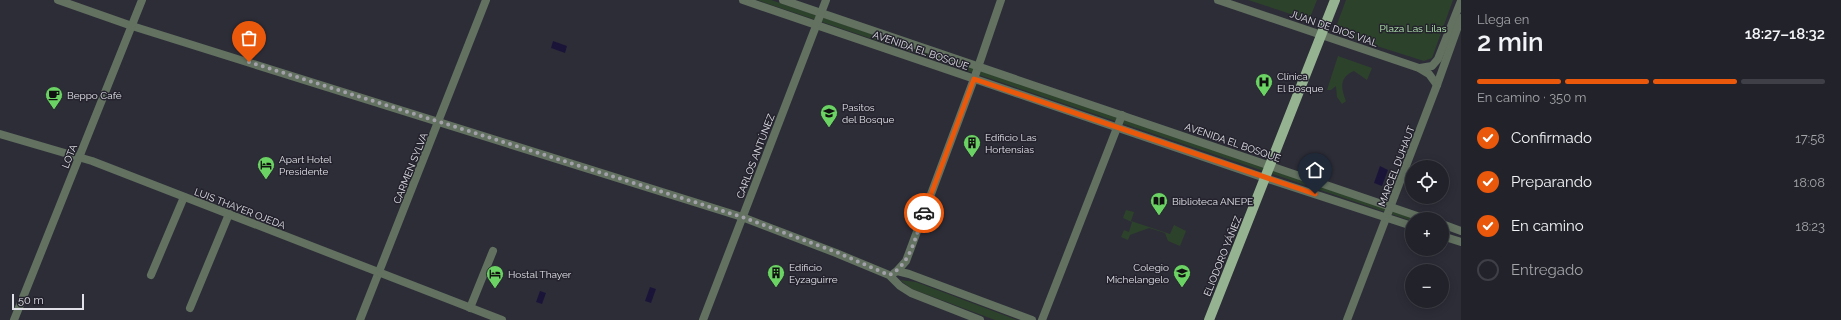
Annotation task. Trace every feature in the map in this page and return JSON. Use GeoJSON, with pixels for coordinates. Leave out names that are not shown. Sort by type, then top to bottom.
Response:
{"type":"FeatureCollection","features":[{"type":"Feature","properties":{"kind":"main road","name":"ELIODORO YÁÑEZ"},"geometry":{"type":"LineString","coordinates":[[1209,320],[1335,0]]}},
{"type":"Feature","properties":{"kind":"street"},"geometry":{"type":"LineString","coordinates":[[58,0],[132,26],[742,217],[893,273],[915,276],[1032,320]]}},
{"type":"Feature","properties":{"kind":"street","name":"LOTA"},"geometry":{"type":"LineString","coordinates":[[14,320],[142,0]]}},
{"type":"Feature","properties":{"kind":"street","name":"CARMEN SYLVA"},"geometry":{"type":"LineString","coordinates":[[360,320],[486,0]]}},
{"type":"Feature","properties":{"kind":"street","name":"AVENIDA EL BOSQUE"},"geometry":{"type":"LineString","coordinates":[[743,0],[1265,178],[1405,224]]}},
{"type":"Feature","properties":{"kind":"street","name":"AVENIDA EL BOSQUE"},"geometry":{"type":"LineString","coordinates":[[783,0],[1405,212]]}},
{"type":"Feature","properties":{"kind":"street","name":"CARLOS ANTÚNEZ"},"geometry":{"type":"LineString","coordinates":[[703,320],[826,0]]}},
{"type":"Feature","properties":{"kind":"street"},"geometry":{"type":"LineString","coordinates":[[893,273],[906,262],[974,79],[1001,0]]}},
{"type":"Feature","properties":{"kind":"street","name":"JUAN DE DIOS VIAL"},"geometry":{"type":"LineString","coordinates":[[1218,0],[1419,68],[1429,74],[1438,84]]}},
{"type":"Feature","properties":{"kind":"street"},"geometry":{"type":"LineString","coordinates":[[1419,68],[1428,68],[1438,59],[1459,10],[1461,1]]}},
{"type":"Feature","properties":{"kind":"street","name":"MARCEL DUHAUT"},"geometry":{"type":"LineString","coordinates":[[1347,320],[1438,84],[1461,18]]}},
{"type":"Feature","properties":{"kind":"street"},"geometry":{"type":"LineString","coordinates":[[1042,320],[1122,115]]}},
{"type":"Feature","properties":{"kind":"street","name":"LUIS THAYER OJEDA"},"geometry":{"type":"LineString","coordinates":[[0,134],[80,157],[502,320]]}},
{"type":"Feature","properties":{"kind":"street"},"geometry":{"type":"LineString","coordinates":[[151,275],[184,197]]}},
{"type":"Feature","properties":{"kind":"street"},"geometry":{"type":"LineString","coordinates":[[190,308],[228,214]]}},
{"type":"Feature","properties":{"kind":"street"},"geometry":{"type":"LineString","coordinates":[[1449,227],[1461,231]]}},
{"type":"Feature","properties":{"kind":"street"},"geometry":{"type":"LineString","coordinates":[[1449,238],[1461,242]]}},
{"type":"Feature","properties":{"kind":"street"},"geometry":{"type":"LineString","coordinates":[[470,308],[493,251]]}},
{"type":"Feature","properties":{"kind":"street"},"geometry":{"type":"LineString","coordinates":[[893,273],[900,286],[911,293],[980,320]]}},
{"type":"Feature","properties":{"kind":"green space"},"geometry":{"type":"Polygon","coordinates":[[[757,0],[771,0],[1405,214],[1405,219],[757,0]]]}},
{"type":"Feature","properties":{"kind":"green space"},"geometry":{"type":"Polygon","coordinates":[[[1248,0],[1317,0],[1309,20],[1248,0]]]}},
{"type":"Feature","properties":{"kind":"green space","name":"Plaza Las Lilas"},"geometry":{"type":"Polygon","coordinates":[[[1346,0],[1453,0],[1432,58],[1424,61],[1342,35],[1336,27],[1346,0]]]}},
{"type":"Feature","properties":{"kind":"green space"},"geometry":{"type":"Polygon","coordinates":[[[1338,56],[1372,68],[1367,80],[1354,71],[1346,76],[1342,83],[1342,87],[1346,101],[1342,104],[1337,97],[1336,86],[1331,90],[1327,90],[1338,56]]]}},
{"type":"Feature","properties":{"kind":"green space"},"geometry":{"type":"Polygon","coordinates":[[[1126,210],[1134,212],[1131,221],[1170,234],[1174,225],[1186,231],[1180,246],[1168,241],[1165,233],[1149,228],[1130,235],[1128,240],[1121,237],[1124,230],[1129,232],[1132,222],[1123,218],[1126,210]]]}},
{"type":"Feature","properties":{"kind":"green space"},"geometry":{"type":"Polygon","coordinates":[[[900,280],[916,282],[1017,320],[995,320],[912,289],[900,280]]]}},
{"type":"Feature","properties":{"kind":"shaded area"},"geometry":{"type":"Polygon","coordinates":[[[553,41],[567,46],[565,53],[551,48],[553,41]]]}},
{"type":"Feature","properties":{"kind":"shaded area"},"geometry":{"type":"Polygon","coordinates":[[[1380,166],[1388,170],[1382,186],[1374,183],[1380,166]]]}},
{"type":"Feature","properties":{"kind":"shaded area"},"geometry":{"type":"Polygon","coordinates":[[[650,287],[656,289],[651,303],[645,301],[650,287]]]}},
{"type":"Feature","properties":{"kind":"shaded area"},"geometry":{"type":"Polygon","coordinates":[[[540,291],[546,293],[542,304],[536,302],[540,291]]]}},
{"type":"Feature","properties":{"kind":"way so far"},"geometry":{"type":"LineString","coordinates":[[249,62],[742,217],[836,252],[889,275],[901,268],[906,262],[924,213]]}},
{"type":"Feature","properties":{"kind":"place","name":"Clínica El Bosque"},"geometry":{"type":"Point","coordinates":[1264,97]}},
{"type":"Feature","properties":{"kind":"place","name":"Beppo Café"},"geometry":{"type":"Point","coordinates":[54,110]}},
{"type":"Feature","properties":{"kind":"place","name":"Pasitos del Bosque"},"geometry":{"type":"Point","coordinates":[829,128]}},
{"type":"Feature","properties":{"kind":"place","name":"Edificio Las Hortensias"},"geometry":{"type":"Point","coordinates":[972,158]}},
{"type":"Feature","properties":{"kind":"place","name":"Apart Hotel Presidente"},"geometry":{"type":"Point","coordinates":[266,180]}},
{"type":"Feature","properties":{"kind":"place","name":"Biblioteca ANEPE"},"geometry":{"type":"Point","coordinates":[1159,216]}},
{"type":"Feature","properties":{"kind":"place","name":"Edificio Eyzaguirre"},"geometry":{"type":"Point","coordinates":[776,288]}},
{"type":"Feature","properties":{"kind":"place","name":"Colegio Michelangelo"},"geometry":{"type":"Point","coordinates":[1182,288]}},
{"type":"Feature","properties":{"kind":"place","name":"Hostal Thayer"},"geometry":{"type":"Point","coordinates":[495,289]}},
{"type":"Feature","properties":{"kind":"route"},"geometry":{"type":"LineString","coordinates":[[924,213],[974,79],[1315,194]]}}]}
